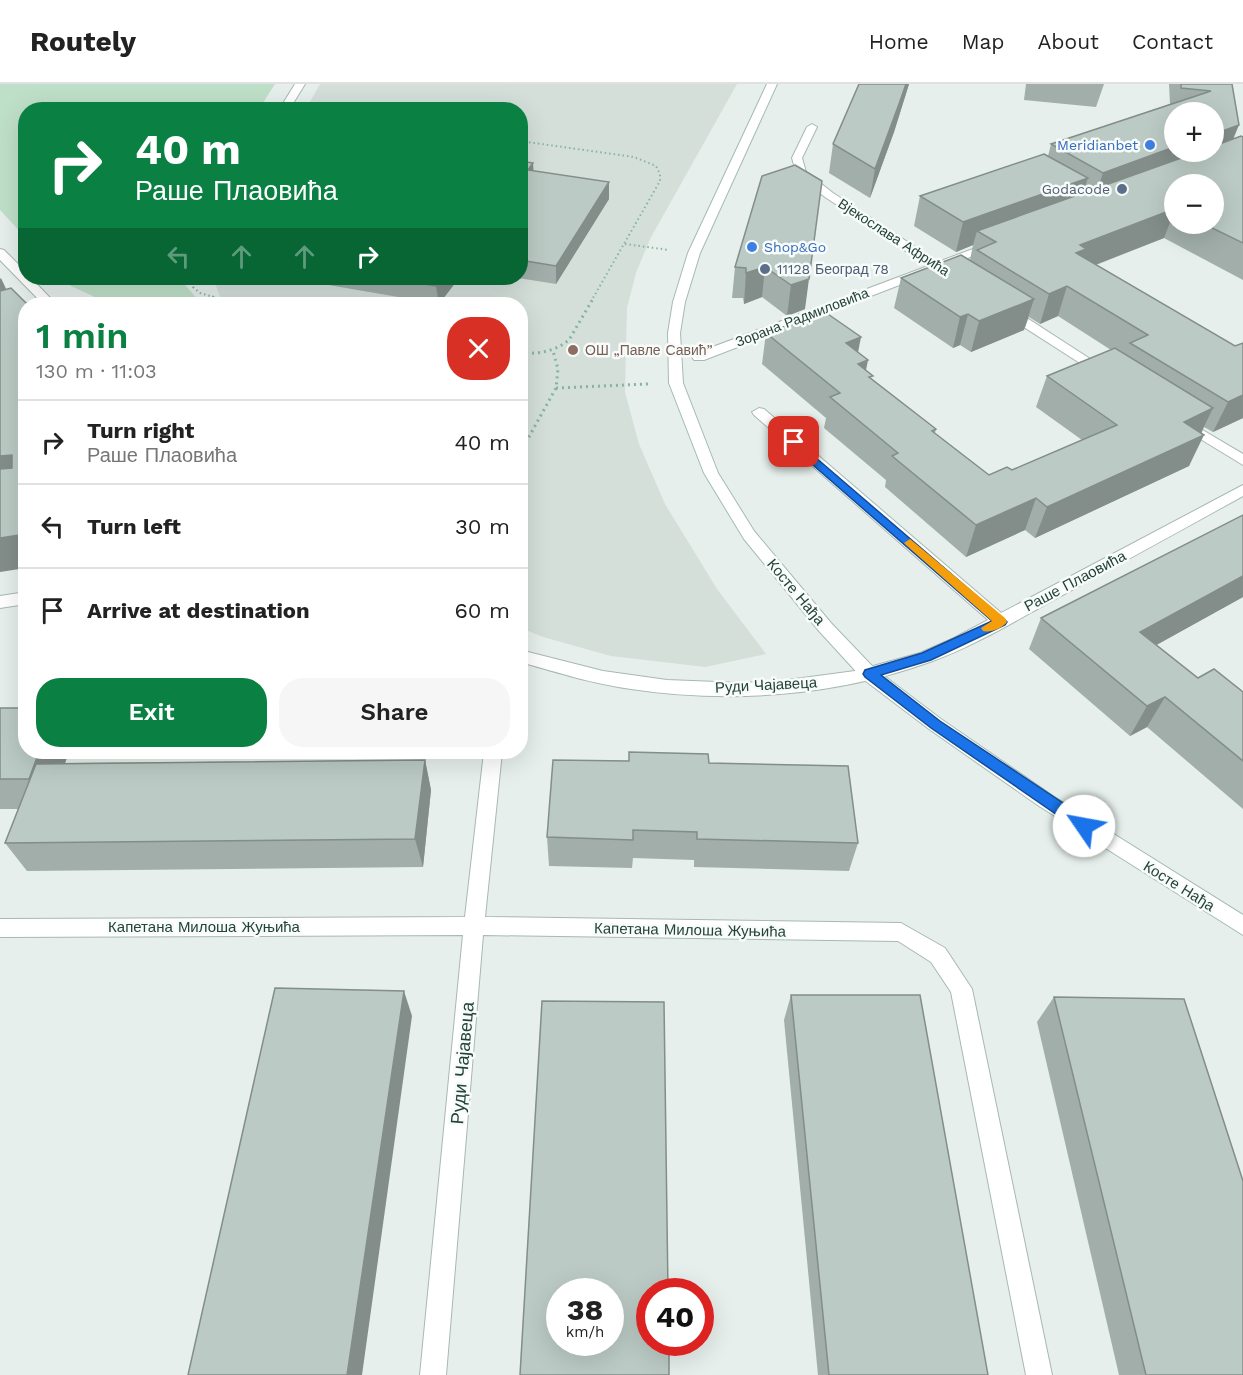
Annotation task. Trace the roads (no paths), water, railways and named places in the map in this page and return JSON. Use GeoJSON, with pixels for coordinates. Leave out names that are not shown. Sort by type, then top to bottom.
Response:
{"type":"FeatureCollection","features":[{"type":"Feature","properties":{"kind":"street"},"geometry":{"type":"LineString","coordinates":[[289,102],[300,84]]}},
{"type":"Feature","properties":{"kind":"street","name":"Косте Нађа"},"geometry":{"type":"LineString","coordinates":[[772,84],[694,253],[679,302],[674,333],[676,383],[711,473],[748,535],[825,627],[869,674],[935,724],[1046,801],[1243,926]]}},
{"type":"Feature","properties":{"kind":"street","name":"Вјекослава Афрића"},"geometry":{"type":"LineString","coordinates":[[812,127],[797,158],[801,173],[829,195],[956,278]]}},
{"type":"Feature","properties":{"kind":"street","name":"Зорана Радмиловића"},"geometry":{"type":"LineString","coordinates":[[699,357],[1003,241]]}},
{"type":"Feature","properties":{"kind":"street"},"geometry":{"type":"LineString","coordinates":[[0,253],[18,272]]}},
{"type":"Feature","properties":{"kind":"street"},"geometry":{"type":"LineString","coordinates":[[30,285],[41,297]]}},
{"type":"Feature","properties":{"kind":"street"},"geometry":{"type":"LineString","coordinates":[[996,303],[1114,379]]}},
{"type":"Feature","properties":{"kind":"street"},"geometry":{"type":"LineString","coordinates":[[759,412],[1001,622]]}},
{"type":"Feature","properties":{"kind":"street"},"geometry":{"type":"LineString","coordinates":[[1174,416],[1243,460]]}},
{"type":"Feature","properties":{"kind":"street","name":"Раше Плаовића"},"geometry":{"type":"LineString","coordinates":[[869,674],[926,656],[1001,622],[1243,490]]}},
{"type":"Feature","properties":{"kind":"street"},"geometry":{"type":"LineString","coordinates":[[0,602],[18,599]]}},
{"type":"Feature","properties":{"kind":"street","name":"Руди Чајавеца"},"geometry":{"type":"LineString","coordinates":[[528,658],[630,682],[685,688],[738,690],[818,683],[869,674]]}},
{"type":"Feature","properties":{"kind":"street","name":"Руди Чајавеца"},"geometry":{"type":"LineString","coordinates":[[433,1375],[474,926],[492,759]]}},
{"type":"Feature","properties":{"kind":"street","name":"Капетана Милоша Жуњића"},"geometry":{"type":"LineString","coordinates":[[0,928],[474,926],[901,932],[938,955],[961,989],[1039,1375]]}},
{"type":"Feature","properties":{"kind":"place","name":"Meridianbet"},"geometry":{"type":"Point","coordinates":[1150,145]}},
{"type":"Feature","properties":{"kind":"place","name":"Godacode"},"geometry":{"type":"Point","coordinates":[1122,189]}},
{"type":"Feature","properties":{"kind":"place","name":"Shop&Go"},"geometry":{"type":"Point","coordinates":[752,247]}},
{"type":"Feature","properties":{"kind":"place","name":"11128 Београд 78"},"geometry":{"type":"Point","coordinates":[765,269]}},
{"type":"Feature","properties":{"kind":"place","name":"ОШ „Павле Савић”"},"geometry":{"type":"Point","coordinates":[573,350]}}]}
